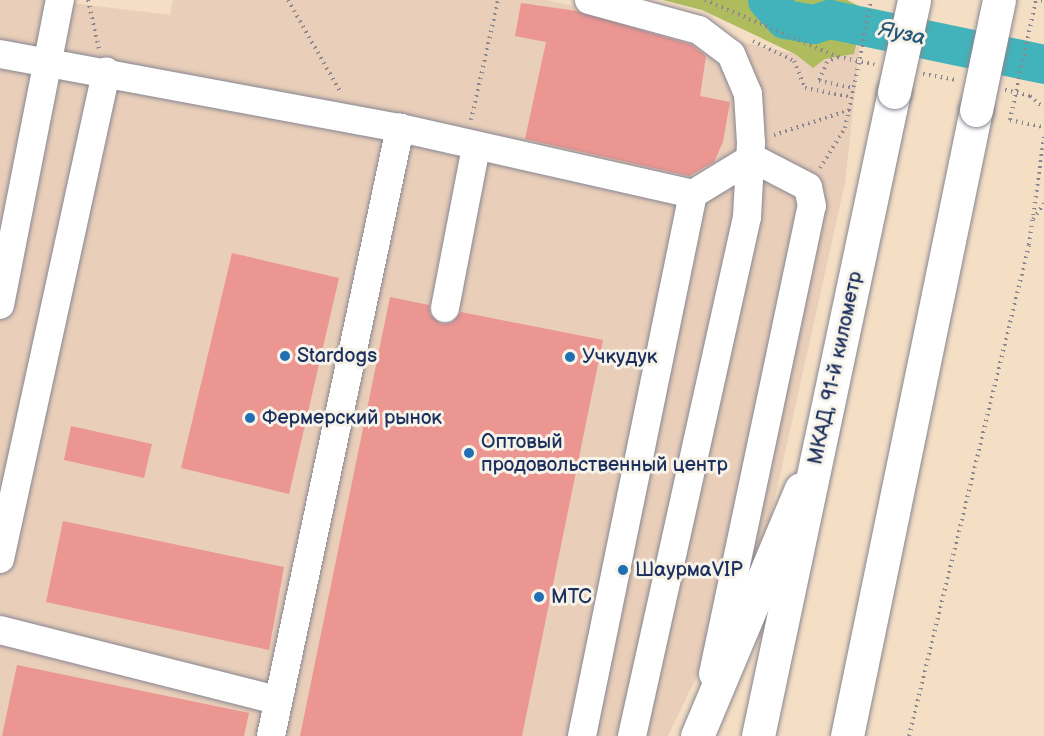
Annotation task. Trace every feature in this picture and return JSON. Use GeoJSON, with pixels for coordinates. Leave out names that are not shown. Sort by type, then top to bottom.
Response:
{"type":"FeatureCollection","features":[{"type":"Feature","properties":{"kind":"main road","name":"МКАД, 91-й километр"},"geometry":{"type":"LineString","coordinates":[[758,736],[900,77],[914,0]]}},
{"type":"Feature","properties":{"kind":"main road"},"geometry":{"type":"LineString","coordinates":[[847,736],[971,96],[999,0]]}},
{"type":"Feature","properties":{"kind":"main road"},"geometry":{"type":"LineString","coordinates":[[701,726],[734,656],[820,441]]}},
{"type":"Feature","properties":{"kind":"lane"},"geometry":{"type":"LineString","coordinates":[[0,305],[7,239],[60,0]]}},
{"type":"Feature","properties":{"kind":"lane"},"geometry":{"type":"LineString","coordinates":[[589,0],[699,30],[731,54],[748,94],[752,158],[747,217],[632,736]]}},
{"type":"Feature","properties":{"kind":"lane"},"geometry":{"type":"LineString","coordinates":[[0,54],[48,61],[103,62],[400,128],[473,136],[693,194],[752,158]]}},
{"type":"Feature","properties":{"kind":"lane"},"geometry":{"type":"LineString","coordinates":[[0,559],[103,62]]}},
{"type":"Feature","properties":{"kind":"lane"},"geometry":{"type":"LineString","coordinates":[[271,736],[400,128]]}},
{"type":"Feature","properties":{"kind":"lane"},"geometry":{"type":"LineString","coordinates":[[446,308],[473,136]]}},
{"type":"Feature","properties":{"kind":"lane"},"geometry":{"type":"LineString","coordinates":[[701,726],[812,206],[808,187],[752,158]]}},
{"type":"Feature","properties":{"kind":"lane"},"geometry":{"type":"LineString","coordinates":[[582,736],[635,494],[693,194]]}},
{"type":"Feature","properties":{"kind":"lane"},"geometry":{"type":"LineString","coordinates":[[0,630],[277,700]]}},
{"type":"Feature","properties":{"kind":"path"},"geometry":{"type":"LineString","coordinates":[[88,0],[103,62]]}},
{"type":"Feature","properties":{"kind":"path"},"geometry":{"type":"LineString","coordinates":[[288,0],[346,102]]}},
{"type":"Feature","properties":{"kind":"path"},"geometry":{"type":"LineString","coordinates":[[473,136],[498,0]]}},
{"type":"Feature","properties":{"kind":"path"},"geometry":{"type":"LineString","coordinates":[[705,0],[838,57],[971,96]]}},
{"type":"Feature","properties":{"kind":"path"},"geometry":{"type":"LineString","coordinates":[[808,187],[845,128],[871,0]]}},
{"type":"Feature","properties":{"kind":"path"},"geometry":{"type":"LineString","coordinates":[[1036,0],[1010,120],[1044,127]]}},
{"type":"Feature","properties":{"kind":"path"},"geometry":{"type":"LineString","coordinates":[[838,57],[827,62],[819,81],[854,88]]}},
{"type":"Feature","properties":{"kind":"path"},"geometry":{"type":"LineString","coordinates":[[1001,89],[1030,96],[1044,108]]}},
{"type":"Feature","properties":{"kind":"path"},"geometry":{"type":"LineString","coordinates":[[909,736],[1032,220],[1044,137]]}},
{"type":"Feature","properties":{"kind":"path"},"geometry":{"type":"LineString","coordinates":[[1032,220],[1044,204]]}},
{"type":"Feature","properties":{"kind":"shaded area"},"geometry":{"type":"Polygon","coordinates":[[[0,0],[46,0],[170,15],[173,0],[546,0],[796,54],[813,68],[825,59],[854,54],[862,26],[845,183],[768,529],[668,736],[0,736],[0,0]]]}},
{"type":"Feature","properties":{"kind":"green space"},"geometry":{"type":"Polygon","coordinates":[[[663,0],[847,0],[865,9],[854,54],[825,59],[813,68],[795,54],[702,10],[663,0]]]}},
{"type":"Feature","properties":{"kind":"water"},"geometry":{"type":"Polygon","coordinates":[[[1034,47],[1044,52],[1044,70],[1028,67],[1034,47]]]}},
{"type":"Feature","properties":{"kind":"building"},"geometry":{"type":"Polygon","coordinates":[[[521,3],[577,11],[692,45],[706,56],[700,96],[730,102],[723,142],[714,162],[689,176],[525,139],[546,42],[515,36],[521,3]]]}},
{"type":"Feature","properties":{"kind":"building","name":"Фермерский рынок"},"geometry":{"type":"Polygon","coordinates":[[[232,253],[339,278],[289,494],[181,468],[232,253]]]}},
{"type":"Feature","properties":{"kind":"building","name":"Оптовый продовольственный центр"},"geometry":{"type":"Polygon","coordinates":[[[390,297],[429,305],[430,314],[441,324],[451,323],[461,312],[603,340],[522,736],[300,736],[390,297]]]}},
{"type":"Feature","properties":{"kind":"building"},"geometry":{"type":"Polygon","coordinates":[[[71,426],[152,444],[144,478],[64,460],[71,426]]]}},
{"type":"Feature","properties":{"kind":"building"},"geometry":{"type":"Polygon","coordinates":[[[63,521],[284,567],[269,650],[46,602],[63,521]]]}},
{"type":"Feature","properties":{"kind":"building"},"geometry":{"type":"Polygon","coordinates":[[[17,665],[249,713],[244,736],[2,736],[17,665]]]}},
{"type":"Feature","properties":{"kind":"waterway","name":"Яуза"},"geometry":{"type":"LineString","coordinates":[[767,0],[785,19],[813,24],[829,19],[1044,64]]}},
{"type":"Feature","properties":{"kind":"place","name":"Stardogs"},"geometry":{"type":"Point","coordinates":[285,356]}},
{"type":"Feature","properties":{"kind":"place","name":"Учкудук"},"geometry":{"type":"Point","coordinates":[570,357]}},
{"type":"Feature","properties":{"kind":"place","name":"Фермерский рынок"},"geometry":{"type":"Point","coordinates":[250,418]}},
{"type":"Feature","properties":{"kind":"place","name":"Оптовый продовольственный центр"},"geometry":{"type":"Point","coordinates":[469,453]}},
{"type":"Feature","properties":{"kind":"place","name":"ШаурмаVIP"},"geometry":{"type":"Point","coordinates":[623,570]}},
{"type":"Feature","properties":{"kind":"place","name":"МТС"},"geometry":{"type":"Point","coordinates":[539,597]}}]}
